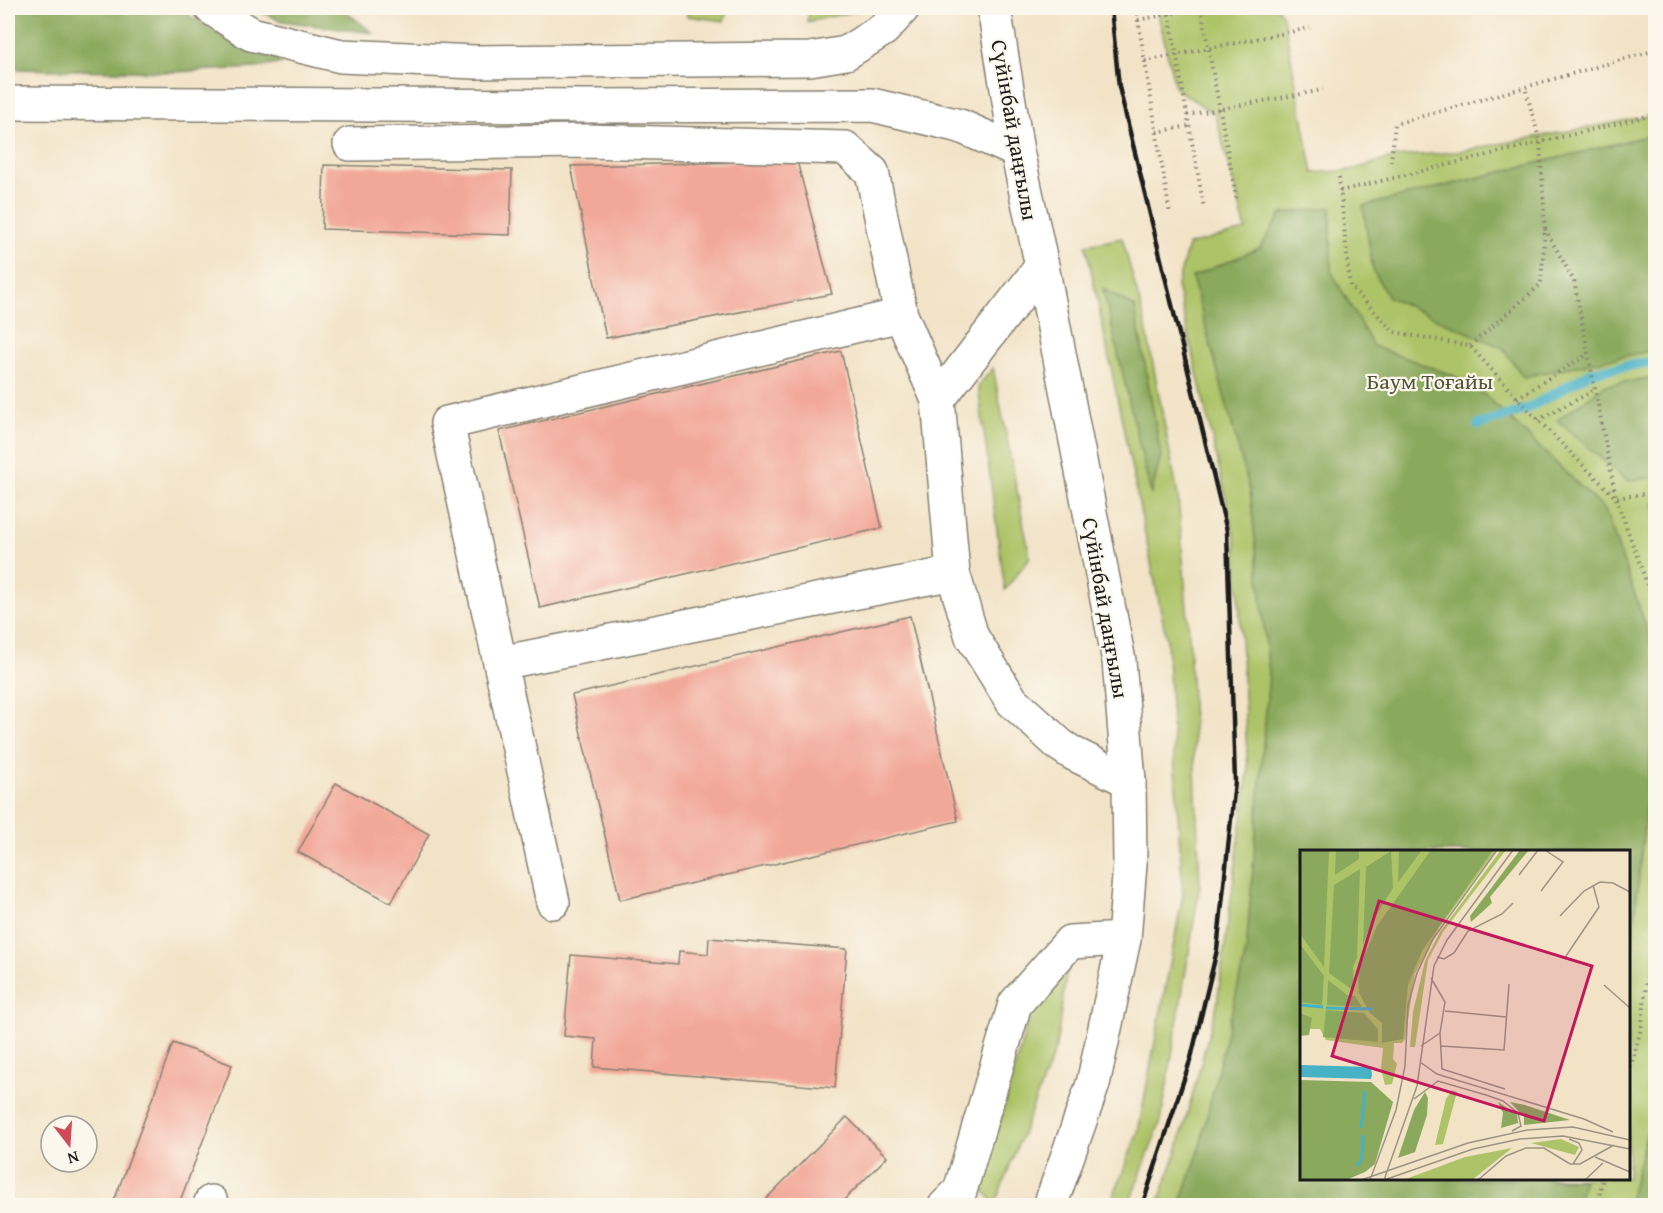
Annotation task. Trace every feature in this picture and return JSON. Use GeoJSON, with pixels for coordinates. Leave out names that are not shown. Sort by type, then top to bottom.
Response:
{"type":"FeatureCollection","features":[{"type":"Feature","properties":{"kind":"main road"},"geometry":{"type":"LineString","coordinates":[[212,8],[251,34],[341,56],[475,62],[810,59],[846,53],[884,29],[903,8]]}},
{"type":"Feature","properties":{"kind":"main road","name":"Сүйінбай даңғылы"},"geometry":{"type":"LineString","coordinates":[[994,8],[1017,151],[1042,266],[1119,661],[1129,781],[1130,864],[1124,939],[1093,1084],[1050,1206]]}},
{"type":"Feature","properties":{"kind":"main road"},"geometry":{"type":"LineString","coordinates":[[587,62],[587,141]]}},
{"type":"Feature","properties":{"kind":"main road"},"geometry":{"type":"LineString","coordinates":[[8,103],[872,105],[960,126],[1017,151]]}},
{"type":"Feature","properties":{"kind":"main road"},"geometry":{"type":"LineString","coordinates":[[350,144],[587,141],[845,148],[872,172],[901,315],[938,400],[953,573],[972,637],[1012,701],[1060,745],[1129,781]]}},
{"type":"Feature","properties":{"kind":"main road"},"geometry":{"type":"LineString","coordinates":[[938,400],[1042,266]]}},
{"type":"Feature","properties":{"kind":"main road"},"geometry":{"type":"LineString","coordinates":[[553,902],[447,423],[901,315]]}},
{"type":"Feature","properties":{"kind":"main road"},"geometry":{"type":"LineString","coordinates":[[500,663],[953,573]]}},
{"type":"Feature","properties":{"kind":"main road"},"geometry":{"type":"LineString","coordinates":[[956,1201],[1015,1005],[1070,942],[1124,939]]}},
{"type":"Feature","properties":{"kind":"path"},"geometry":{"type":"LineString","coordinates":[[1136,8],[1170,214]]}},
{"type":"Feature","properties":{"kind":"path"},"geometry":{"type":"LineString","coordinates":[[1168,8],[1204,208]]}},
{"type":"Feature","properties":{"kind":"path"},"geometry":{"type":"LineString","coordinates":[[1138,20],[1201,8],[1237,202]]}},
{"type":"Feature","properties":{"kind":"path"},"geometry":{"type":"LineString","coordinates":[[1145,61],[1310,28]]}},
{"type":"Feature","properties":{"kind":"path"},"geometry":{"type":"LineString","coordinates":[[1391,162],[1395,124],[1656,50]]}},
{"type":"Feature","properties":{"kind":"path"},"geometry":{"type":"LineString","coordinates":[[1470,346],[1541,284],[1545,229],[1540,142],[1525,87]]}},
{"type":"Feature","properties":{"kind":"path"},"geometry":{"type":"LineString","coordinates":[[1187,115],[1323,90]]}},
{"type":"Feature","properties":{"kind":"path"},"geometry":{"type":"LineString","coordinates":[[1340,191],[1656,114]]}},
{"type":"Feature","properties":{"kind":"path"},"geometry":{"type":"LineString","coordinates":[[1156,132],[1189,126]]}},
{"type":"Feature","properties":{"kind":"path"},"geometry":{"type":"LineString","coordinates":[[1339,177],[1350,286],[1394,332],[1470,346],[1538,420],[1616,498]]}},
{"type":"Feature","properties":{"kind":"path"},"geometry":{"type":"LineString","coordinates":[[1545,229],[1574,281],[1616,498],[1656,609]]}},
{"type":"Feature","properties":{"kind":"path"},"geometry":{"type":"LineString","coordinates":[[1517,398],[1588,354]]}},
{"type":"Feature","properties":{"kind":"path"},"geometry":{"type":"LineString","coordinates":[[1538,420],[1595,390]]}},
{"type":"Feature","properties":{"kind":"path"},"geometry":{"type":"LineString","coordinates":[[1616,498],[1656,492]]}},
{"type":"Feature","properties":{"kind":"path"},"geometry":{"type":"LineString","coordinates":[[1630,1075],[1642,1024],[1656,894]]}},
{"type":"Feature","properties":{"kind":"path"},"geometry":{"type":"LineString","coordinates":[[1597,1206],[1603,1180]]}},
{"type":"Feature","properties":{"kind":"green space"},"geometry":{"type":"Polygon","coordinates":[[[8,8],[180,8],[243,49],[288,62],[257,68],[173,72],[8,69],[8,8]]]}},
{"type":"Feature","properties":{"kind":"green space"},"geometry":{"type":"Polygon","coordinates":[[[252,8],[341,8],[373,33],[281,21],[252,8]]]}},
{"type":"Feature","properties":{"kind":"green space"},"geometry":{"type":"Polygon","coordinates":[[[686,8],[729,8],[724,21],[687,16],[686,8]]]}},
{"type":"Feature","properties":{"kind":"green space"},"geometry":{"type":"Polygon","coordinates":[[[809,8],[869,8],[807,22],[809,8]]]}},
{"type":"Feature","properties":{"kind":"green space","name":"Баум Тоғайы"},"geometry":{"type":"Polygon","coordinates":[[[1157,8],[1278,8],[1283,16],[1313,173],[1352,170],[1395,157],[1456,152],[1655,115],[1655,1205],[1157,1206],[1178,1148],[1217,1004],[1248,772],[1236,542],[1177,286],[1188,245],[1246,230],[1215,114],[1175,88],[1157,8]]]}},
{"type":"Feature","properties":{"kind":"green space"},"geometry":{"type":"Polygon","coordinates":[[[1655,134],[1655,350],[1523,377],[1503,348],[1388,297],[1373,270],[1363,206],[1655,134]]]}},
{"type":"Feature","properties":{"kind":"green space","name":"Баум Тоғайы"},"geometry":{"type":"Polygon","coordinates":[[[1331,207],[1331,271],[1373,346],[1454,376],[1485,395],[1605,510],[1656,655],[1655,713],[1630,967],[1630,850],[1300,850],[1300,1180],[1584,1180],[1577,1205],[1180,1205],[1198,1154],[1246,952],[1269,674],[1250,491],[1192,277],[1260,248],[1281,214],[1331,207]]]}},
{"type":"Feature","properties":{"kind":"green space"},"geometry":{"type":"Polygon","coordinates":[[[1122,238],[1145,322],[1178,496],[1189,634],[1200,885],[1161,1121],[1128,1206],[1110,1205],[1138,1132],[1183,895],[1167,641],[1086,245],[1122,238]]]}},
{"type":"Feature","properties":{"kind":"green space"},"geometry":{"type":"Polygon","coordinates":[[[1103,289],[1135,307],[1161,456],[1151,495],[1103,289]]]}},
{"type":"Feature","properties":{"kind":"green space"},"geometry":{"type":"Polygon","coordinates":[[[993,368],[1030,557],[1005,590],[978,386],[993,368]]]}},
{"type":"Feature","properties":{"kind":"green space"},"geometry":{"type":"Polygon","coordinates":[[[1655,377],[1655,477],[1627,481],[1557,420],[1606,385],[1655,377]]]}},
{"type":"Feature","properties":{"kind":"green space"},"geometry":{"type":"Polygon","coordinates":[[[1069,955],[1056,1047],[995,1204],[978,1183],[997,1133],[1032,1006],[1069,955]]]}},
{"type":"Feature","properties":{"kind":"green space"},"geometry":{"type":"Polygon","coordinates":[[[1655,1101],[1655,1205],[1628,1205],[1655,1101]]]}},
{"type":"Feature","properties":{"kind":"building"},"geometry":{"type":"Polygon","coordinates":[[[797,161],[832,294],[606,338],[571,166],[797,161]]]}},
{"type":"Feature","properties":{"kind":"building"},"geometry":{"type":"Polygon","coordinates":[[[324,165],[512,170],[510,235],[322,229],[324,165]]]}},
{"type":"Feature","properties":{"kind":"building"},"geometry":{"type":"Polygon","coordinates":[[[841,351],[882,528],[540,608],[499,431],[841,351]]]}},
{"type":"Feature","properties":{"kind":"building"},"geometry":{"type":"Polygon","coordinates":[[[910,616],[958,821],[620,900],[572,695],[910,616]]]}},
{"type":"Feature","properties":{"kind":"building"},"geometry":{"type":"Polygon","coordinates":[[[336,783],[429,834],[391,903],[298,852],[336,783]]]}},
{"type":"Feature","properties":{"kind":"building"},"geometry":{"type":"Polygon","coordinates":[[[709,938],[847,949],[835,1088],[594,1067],[596,1039],[564,1036],[571,955],[678,964],[679,951],[708,954],[709,938]]]}},
{"type":"Feature","properties":{"kind":"building"},"geometry":{"type":"Polygon","coordinates":[[[173,1043],[232,1065],[178,1206],[112,1206],[173,1043]]]}},
{"type":"Feature","properties":{"kind":"building"},"geometry":{"type":"Polygon","coordinates":[[[847,1117],[887,1157],[838,1206],[759,1206],[847,1117]]]}},
{"type":"Feature","properties":{"kind":"waterway"},"geometry":{"type":"LineString","coordinates":[[1478,425],[1527,409],[1592,372],[1656,361]]}},
{"type":"Feature","properties":{"kind":"railway"},"geometry":{"type":"LineString","coordinates":[[1111,8],[1119,87],[1227,531],[1235,782],[1217,950],[1191,1058],[1142,1206]]}}]}
